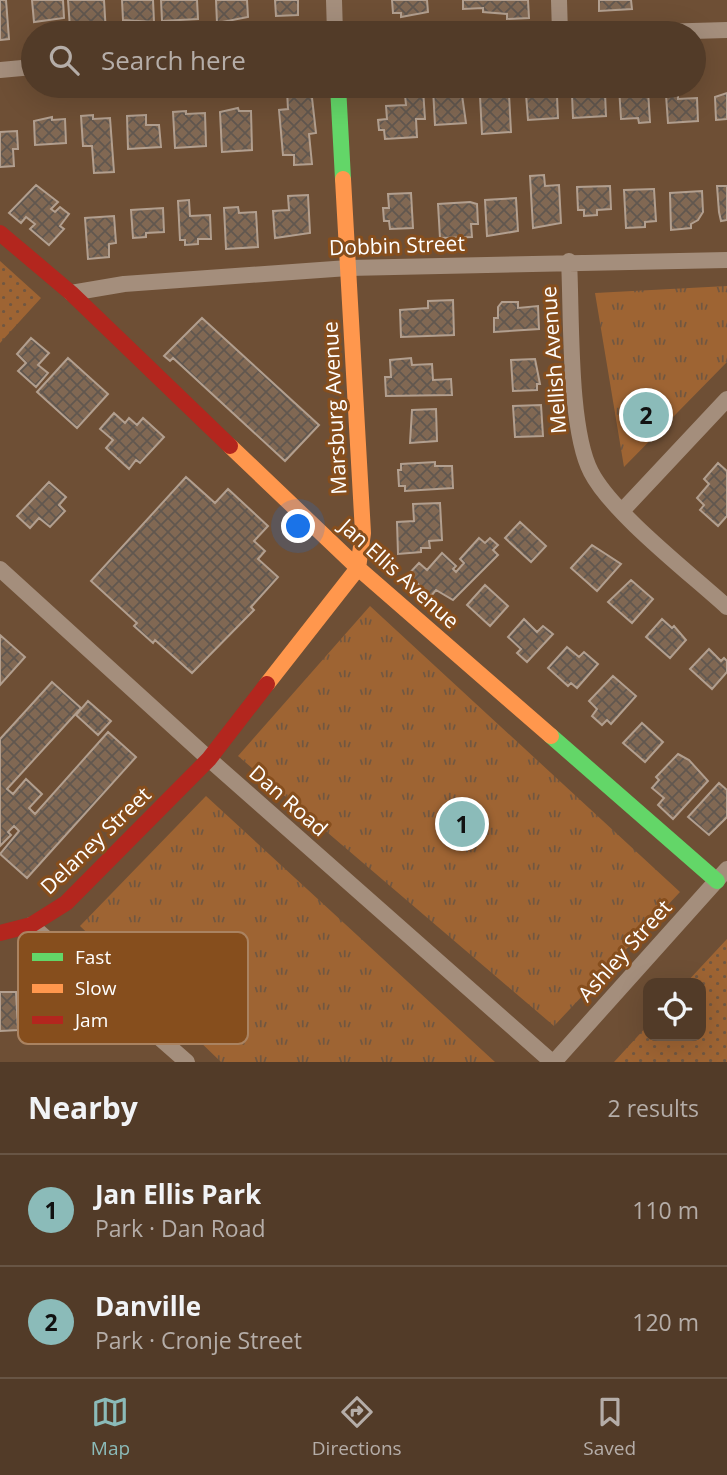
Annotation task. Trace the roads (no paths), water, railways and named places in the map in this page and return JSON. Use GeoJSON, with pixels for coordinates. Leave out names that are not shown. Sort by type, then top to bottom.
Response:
{"type":"FeatureCollection","features":[{"type":"Feature","properties":{"kind":"street"},"geometry":{"type":"LineString","coordinates":[[334,0],[335,21]]}},
{"type":"Feature","properties":{"kind":"street"},"geometry":{"type":"LineString","coordinates":[[559,0],[560,21]]}},
{"type":"Feature","properties":{"kind":"street"},"geometry":{"type":"LineString","coordinates":[[706,31],[727,30]]}},
{"type":"Feature","properties":{"kind":"street"},"geometry":{"type":"LineString","coordinates":[[0,70],[21,67]]}},
{"type":"Feature","properties":{"kind":"street","name":"Marsburg Avenue"},"geometry":{"type":"LineString","coordinates":[[209,759],[358,568],[363,533],[339,98]]}},
{"type":"Feature","properties":{"kind":"street","name":"Jan Ellis Avenue"},"geometry":{"type":"LineString","coordinates":[[0,233],[71,293],[358,568],[722,875]]}},
{"type":"Feature","properties":{"kind":"street","name":"Dobbin Street"},"geometry":{"type":"LineString","coordinates":[[71,293],[124,284],[348,268],[569,261],[727,260]]}},
{"type":"Feature","properties":{"kind":"street","name":"Mellish Avenue"},"geometry":{"type":"LineString","coordinates":[[569,261],[578,421],[582,449],[591,472],[605,494],[622,511],[727,607]]}},
{"type":"Feature","properties":{"kind":"street"},"geometry":{"type":"LineString","coordinates":[[622,511],[727,399]]}},
{"type":"Feature","properties":{"kind":"street","name":"Dan Road"},"geometry":{"type":"LineString","coordinates":[[0,569],[209,759],[553,1062]]}},
{"type":"Feature","properties":{"kind":"street","name":"Delaney Street"},"geometry":{"type":"LineString","coordinates":[[0,933],[32,925],[66,903],[209,759]]}},
{"type":"Feature","properties":{"kind":"street","name":"Ashley Street"},"geometry":{"type":"LineString","coordinates":[[553,1062],[722,875]]}},
{"type":"Feature","properties":{"kind":"street"},"geometry":{"type":"LineString","coordinates":[[32,925],[40,932]]}},
{"type":"Feature","properties":{"kind":"street"},"geometry":{"type":"LineString","coordinates":[[167,1044],[187,1062]]}},
{"type":"Feature","properties":{"kind":"place","name":"Danville"},"geometry":{"type":"Point","coordinates":[646,415]}},
{"type":"Feature","properties":{"kind":"place","name":"Jan Ellis Park"},"geometry":{"type":"Point","coordinates":[462,824]}}]}
